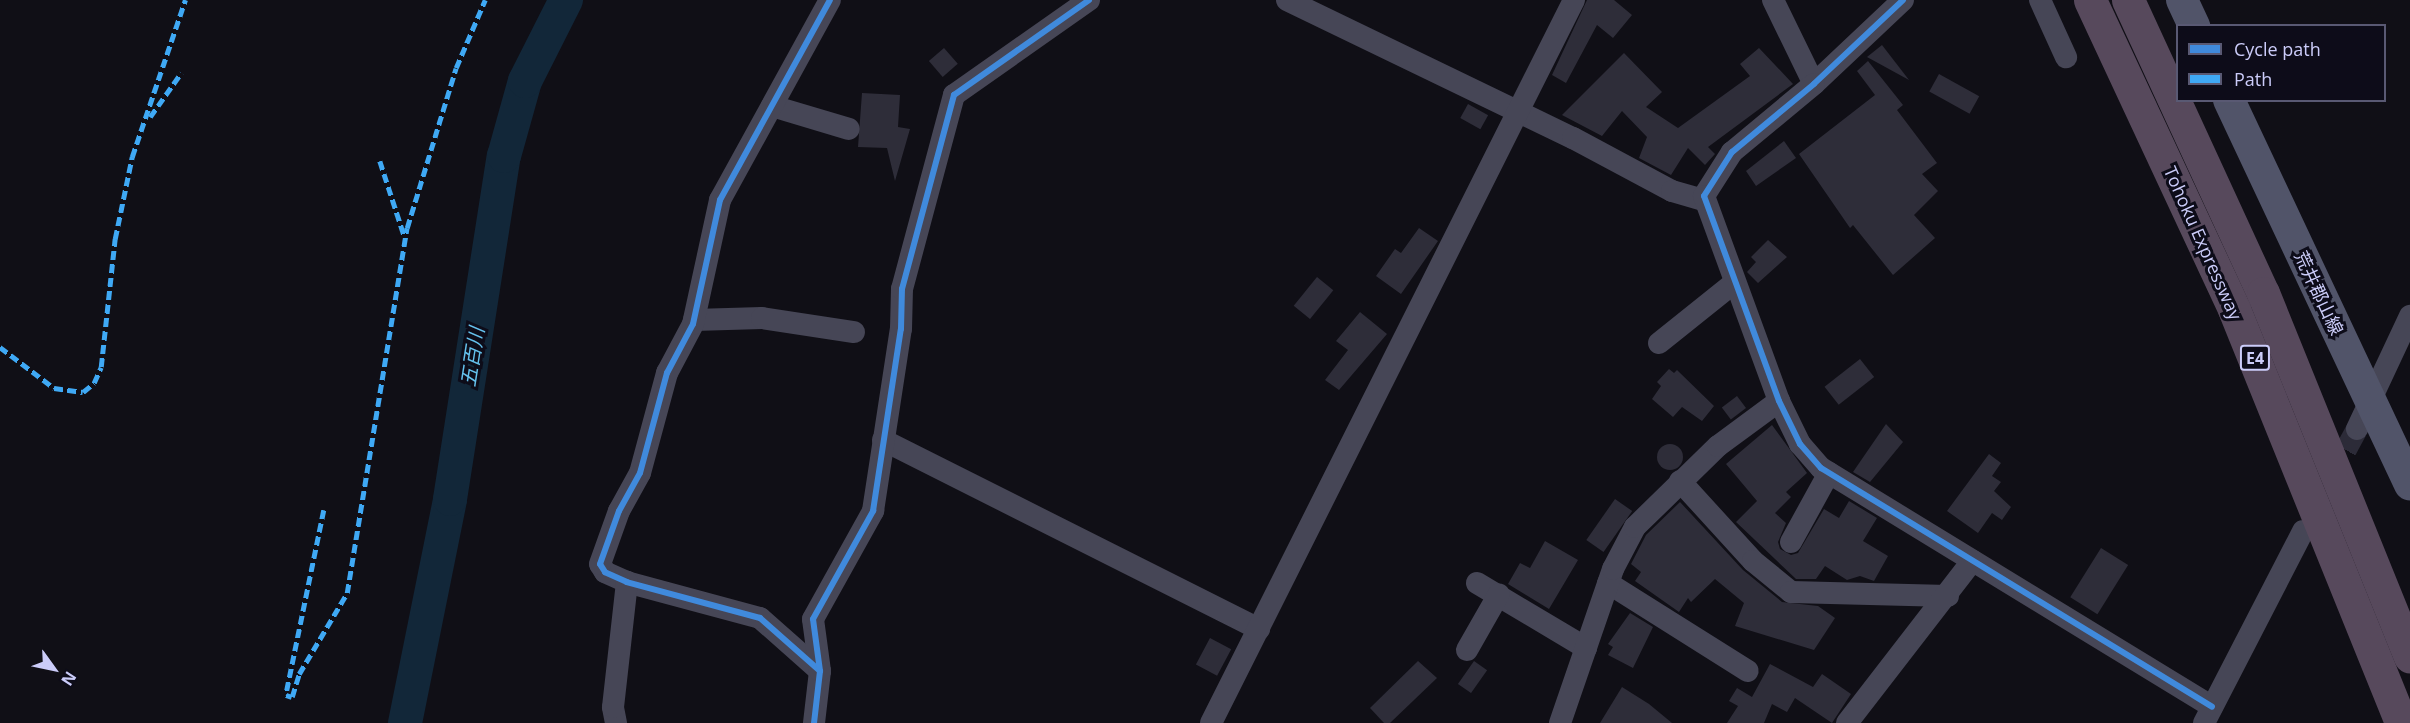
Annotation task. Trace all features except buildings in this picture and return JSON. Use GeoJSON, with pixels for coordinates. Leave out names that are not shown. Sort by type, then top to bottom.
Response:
{"type":"FeatureCollection","features":[{"type":"Feature","properties":{"kind":"highway","name":"Tohoku Expressway"},"geometry":{"type":"LineString","coordinates":[[2090,0],[2234,309],[2401,723]]}},
{"type":"Feature","properties":{"kind":"highway","name":"Tohoku Expressway"},"geometry":{"type":"LineString","coordinates":[[2128,0],[2263,294],[2410,656]]}},
{"type":"Feature","properties":{"kind":"main road"},"geometry":{"type":"LineString","coordinates":[[2182,0],[2193,24]]}},
{"type":"Feature","properties":{"kind":"main road","name":"荒井郡山線"},"geometry":{"type":"LineString","coordinates":[[2230,102],[2410,484]]}},
{"type":"Feature","properties":{"kind":"street"},"geometry":{"type":"LineString","coordinates":[[820,671],[760,618],[627,582],[605,572],[600,564],[602,550],[640,473],[667,374],[694,320],[720,200],[830,0]]}},
{"type":"Feature","properties":{"kind":"street"},"geometry":{"type":"LineString","coordinates":[[814,723],[820,671],[813,619],[873,511],[901,329],[902,289],[954,95],[1089,0]]}},
{"type":"Feature","properties":{"kind":"street"},"geometry":{"type":"LineString","coordinates":[[1287,0],[1518,111],[1672,191],[1704,200]]}},
{"type":"Feature","properties":{"kind":"street"},"geometry":{"type":"LineString","coordinates":[[1211,723],[1574,0]]}},
{"type":"Feature","properties":{"kind":"street"},"geometry":{"type":"LineString","coordinates":[[1773,0],[1814,84]]}},
{"type":"Feature","properties":{"kind":"street"},"geometry":{"type":"LineString","coordinates":[[1902,0],[1814,84],[1732,152],[1714,176],[1704,200],[1779,401],[1808,456],[1829,473],[1972,561],[2208,715],[2303,531]]}},
{"type":"Feature","properties":{"kind":"street"},"geometry":{"type":"LineString","coordinates":[[2040,0],[2066,57]]}},
{"type":"Feature","properties":{"kind":"street"},"geometry":{"type":"LineString","coordinates":[[772,106],[849,129]]}},
{"type":"Feature","properties":{"kind":"street"},"geometry":{"type":"LineString","coordinates":[[1659,343],[1734,283]]}},
{"type":"Feature","properties":{"kind":"street"},"geometry":{"type":"LineString","coordinates":[[2357,429],[2410,316]]}},
{"type":"Feature","properties":{"kind":"street"},"geometry":{"type":"LineString","coordinates":[[694,320],[762,318],[854,332]]}},
{"type":"Feature","properties":{"kind":"street"},"geometry":{"type":"LineString","coordinates":[[1560,723],[1608,583],[1635,527],[1718,446],[1779,401]]}},
{"type":"Feature","properties":{"kind":"street"},"geometry":{"type":"LineString","coordinates":[[883,440],[1259,629]]}},
{"type":"Feature","properties":{"kind":"street"},"geometry":{"type":"LineString","coordinates":[[1791,542],[1829,473]]}},
{"type":"Feature","properties":{"kind":"street"},"geometry":{"type":"LineString","coordinates":[[1680,481],[1753,561],[1791,592],[1948,596]]}},
{"type":"Feature","properties":{"kind":"street"},"geometry":{"type":"LineString","coordinates":[[1847,723],[1897,654],[1948,596],[1972,561]]}},
{"type":"Feature","properties":{"kind":"street"},"geometry":{"type":"LineString","coordinates":[[616,723],[613,707],[627,582]]}},
{"type":"Feature","properties":{"kind":"street"},"geometry":{"type":"LineString","coordinates":[[1477,583],[1500,594],[1586,648]]}},
{"type":"Feature","properties":{"kind":"street"},"geometry":{"type":"LineString","coordinates":[[1608,583],[1748,671]]}},
{"type":"Feature","properties":{"kind":"street"},"geometry":{"type":"LineString","coordinates":[[1467,650],[1500,594]]}},
{"type":"Feature","properties":{"kind":"waterway","name":"五百川"},"geometry":{"type":"LineString","coordinates":[[405,723],[450,499],[504,156],[525,81],[566,0]]}},
{"type":"Feature","properties":{"kind":"tunnel"},"geometry":{"type":"LineString","coordinates":[[2330,479],[2357,429]]}},
{"type":"Feature","properties":{"kind":"marked path"},"geometry":{"type":"LineString","coordinates":[[0,347],[54,388],[83,392],[94,383],[101,367],[115,239],[132,157],[185,0]]}},
{"type":"Feature","properties":{"kind":"marked path"},"geometry":{"type":"LineString","coordinates":[[324,510],[286,695],[292,697],[299,674],[347,593],[407,228],[456,68],[485,0]]}},
{"type":"Feature","properties":{"kind":"marked path"},"geometry":{"type":"LineString","coordinates":[[150,117],[181,73]]}},
{"type":"Feature","properties":{"kind":"marked path"},"geometry":{"type":"LineString","coordinates":[[380,161],[404,235]]}},
{"type":"Feature","properties":{"kind":"cycle path"},"geometry":{"type":"LineString","coordinates":[[820,671],[760,618],[627,582],[605,572],[600,564],[619,511],[640,473],[667,373],[693,324],[720,200],[830,0]]}},
{"type":"Feature","properties":{"kind":"cycle path"},"geometry":{"type":"LineString","coordinates":[[814,723],[820,671],[813,619],[873,511],[901,329],[902,289],[954,95],[1089,0]]}},
{"type":"Feature","properties":{"kind":"cycle path"},"geometry":{"type":"LineString","coordinates":[[1903,0],[1814,84],[1732,152],[1704,196],[1779,401],[1800,444],[1821,468],[2212,707]]}}]}
